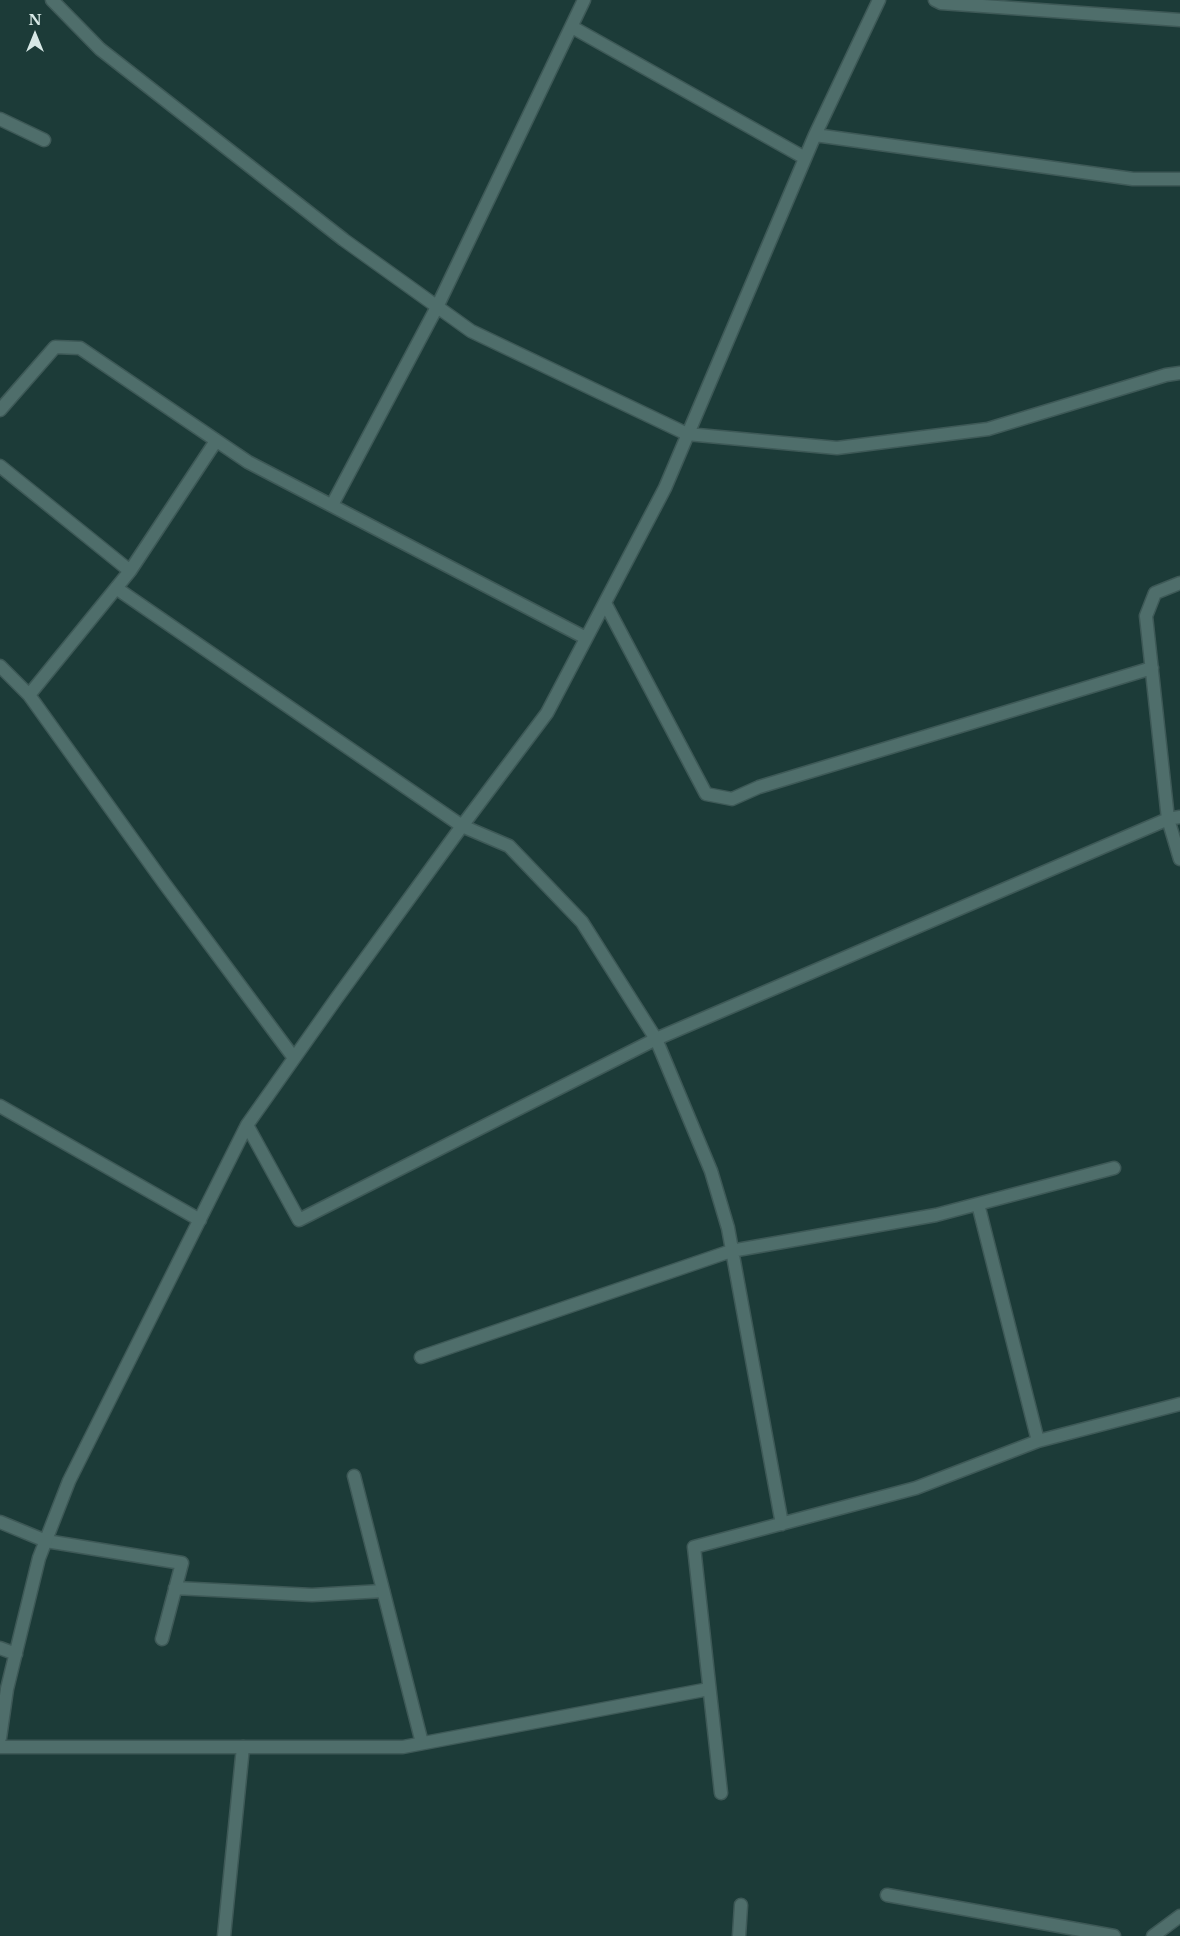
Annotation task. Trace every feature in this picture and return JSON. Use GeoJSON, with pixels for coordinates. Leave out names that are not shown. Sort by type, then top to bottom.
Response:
{"type":"FeatureCollection","features":[{"type":"Feature","properties":{"kind":"street"},"geometry":{"type":"LineString","coordinates":[[52,0],[100,49],[344,240],[471,331],[687,434],[837,448],[988,429],[1166,374],[1180,373]]}},
{"type":"Feature","properties":{"kind":"street"},"geometry":{"type":"LineString","coordinates":[[332,505],[437,307],[584,0]]}},
{"type":"Feature","properties":{"kind":"street"},"geometry":{"type":"LineString","coordinates":[[0,1738],[7,1689],[39,1558],[69,1481],[247,1125],[462,826],[547,713],[665,488],[814,135],[879,0]]}},
{"type":"Feature","properties":{"kind":"street"},"geometry":{"type":"LineString","coordinates":[[935,0],[941,3],[1180,20]]}},
{"type":"Feature","properties":{"kind":"street"},"geometry":{"type":"LineString","coordinates":[[572,27],[805,158]]}},
{"type":"Feature","properties":{"kind":"street"},"geometry":{"type":"LineString","coordinates":[[0,119],[44,140]]}},
{"type":"Feature","properties":{"kind":"street"},"geometry":{"type":"LineString","coordinates":[[814,135],[1133,179],[1180,178]]}},
{"type":"Feature","properties":{"kind":"street"},"geometry":{"type":"LineString","coordinates":[[0,410],[55,347],[80,348],[248,462],[586,638]]}},
{"type":"Feature","properties":{"kind":"street"},"geometry":{"type":"LineString","coordinates":[[29,695],[130,571],[216,440]]}},
{"type":"Feature","properties":{"kind":"street"},"geometry":{"type":"LineString","coordinates":[[0,466],[130,571]]}},
{"type":"Feature","properties":{"kind":"street"},"geometry":{"type":"LineString","coordinates":[[1180,583],[1155,593],[1146,616],[1180,859]]}},
{"type":"Feature","properties":{"kind":"street"},"geometry":{"type":"LineString","coordinates":[[116,588],[462,826],[510,846],[582,922],[656,1039],[711,1171],[728,1228],[782,1524]]}},
{"type":"Feature","properties":{"kind":"street"},"geometry":{"type":"LineString","coordinates":[[605,603],[706,794],[732,799],[759,787],[1152,668]]}},
{"type":"Feature","properties":{"kind":"street"},"geometry":{"type":"LineString","coordinates":[[0,666],[29,695],[164,883],[294,1058]]}},
{"type":"Feature","properties":{"kind":"street"},"geometry":{"type":"LineString","coordinates":[[247,1125],[299,1220],[656,1039],[1174,818]]}},
{"type":"Feature","properties":{"kind":"street"},"geometry":{"type":"LineString","coordinates":[[0,1106],[200,1220]]}},
{"type":"Feature","properties":{"kind":"street"},"geometry":{"type":"LineString","coordinates":[[421,1357],[731,1251],[936,1216],[1114,1168]]}},
{"type":"Feature","properties":{"kind":"street"},"geometry":{"type":"LineString","coordinates":[[978,1204],[1038,1441]]}},
{"type":"Feature","properties":{"kind":"street"},"geometry":{"type":"LineString","coordinates":[[721,1793],[694,1547],[916,1488],[1038,1441],[1180,1404]]}},
{"type":"Feature","properties":{"kind":"street"},"geometry":{"type":"LineString","coordinates":[[354,1476],[422,1743]]}},
{"type":"Feature","properties":{"kind":"street"},"geometry":{"type":"LineString","coordinates":[[0,1522],[46,1541],[182,1563],[162,1639]]}},
{"type":"Feature","properties":{"kind":"street"},"geometry":{"type":"LineString","coordinates":[[175,1588],[312,1594],[383,1591]]}},
{"type":"Feature","properties":{"kind":"street"},"geometry":{"type":"LineString","coordinates":[[0,1648],[16,1654]]}},
{"type":"Feature","properties":{"kind":"street"},"geometry":{"type":"LineString","coordinates":[[0,1747],[403,1747],[709,1689]]}},
{"type":"Feature","properties":{"kind":"street"},"geometry":{"type":"LineString","coordinates":[[224,1936],[242,1747]]}},
{"type":"Feature","properties":{"kind":"street"},"geometry":{"type":"LineString","coordinates":[[887,1895],[1114,1936]]}},
{"type":"Feature","properties":{"kind":"street"},"geometry":{"type":"LineString","coordinates":[[739,1936],[741,1905]]}},
{"type":"Feature","properties":{"kind":"street"},"geometry":{"type":"LineString","coordinates":[[1154,1936],[1180,1916]]}}]}
